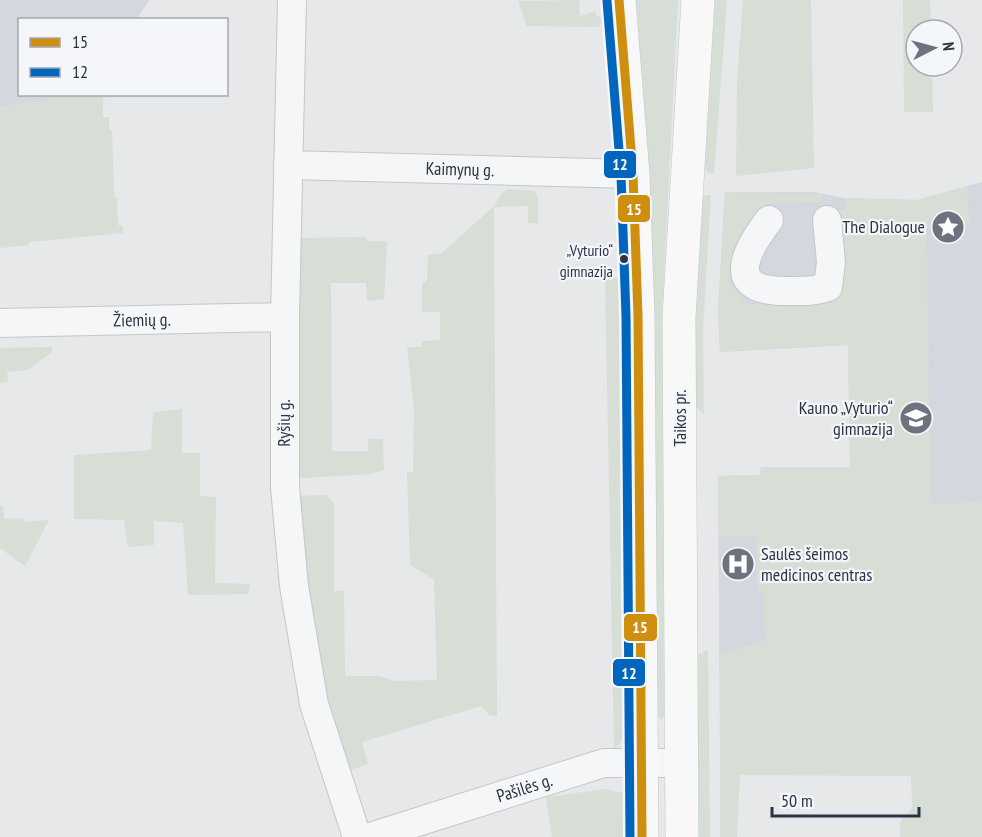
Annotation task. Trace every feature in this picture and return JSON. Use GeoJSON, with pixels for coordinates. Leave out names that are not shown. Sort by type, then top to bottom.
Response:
{"type":"FeatureCollection","features":[{"type":"Feature","properties":{"kind":"main road"},"geometry":{"type":"LineString","coordinates":[[619,0],[633,174],[639,356],[642,837]]}},
{"type":"Feature","properties":{"kind":"main road","name":"Taikos pr."},"geometry":{"type":"LineString","coordinates":[[682,837],[679,316],[698,0]]}},
{"type":"Feature","properties":{"kind":"street","name":"Ryšių g."},"geometry":{"type":"LineString","coordinates":[[292,0],[284,453],[294,586],[314,704],[357,837]]}},
{"type":"Feature","properties":{"kind":"street","name":"Kaimynų g."},"geometry":{"type":"LineString","coordinates":[[288,165],[633,174]]}},
{"type":"Feature","properties":{"kind":"street"},"geometry":{"type":"LineString","coordinates":[[770,220],[753,241],[745,267],[747,280],[758,289],[816,292],[828,287],[831,262],[826,220]]}},
{"type":"Feature","properties":{"kind":"street","name":"Žiemių g."},"geometry":{"type":"LineString","coordinates":[[0,323],[285,317]]}},
{"type":"Feature","properties":{"kind":"street","name":"Pašilės g."},"geometry":{"type":"LineString","coordinates":[[370,837],[604,763],[681,763]]}},
{"type":"Feature","properties":{"kind":"shaded area"},"geometry":{"type":"Polygon","coordinates":[[[0,0],[149,0],[138,18],[18,18],[18,96],[53,96],[46,101],[0,107],[0,0]]]}},
{"type":"Feature","properties":{"kind":"shaded area"},"geometry":{"type":"Polygon","coordinates":[[[579,0],[580,16],[596,11],[596,15],[606,20],[598,27],[527,26],[518,1],[579,0]]]}},
{"type":"Feature","properties":{"kind":"shaded area"},"geometry":{"type":"Polygon","coordinates":[[[636,0],[678,0],[662,315],[664,716],[661,720],[658,716],[654,314],[648,157],[636,0]]]}},
{"type":"Feature","properties":{"kind":"shaded area"},"geometry":{"type":"Polygon","coordinates":[[[715,0],[727,0],[714,174],[707,172],[705,165],[715,0]]]}},
{"type":"Feature","properties":{"kind":"shaded area"},"geometry":{"type":"Polygon","coordinates":[[[743,0],[811,0],[814,168],[736,176],[737,80],[743,0]]]}},
{"type":"Feature","properties":{"kind":"shaded area"},"geometry":{"type":"Polygon","coordinates":[[[903,0],[930,0],[931,18],[904,18],[904,78],[932,78],[933,112],[904,112],[903,0]]]}},
{"type":"Feature","properties":{"kind":"shaded area"},"geometry":{"type":"Polygon","coordinates":[[[53,96],[111,96],[103,98],[103,117],[109,117],[109,130],[112,131],[114,197],[117,197],[118,225],[123,226],[123,233],[29,242],[29,245],[0,248],[0,107],[46,101],[53,96]]]}},
{"type":"Feature","properties":{"kind":"shaded area","name":"Kauno „Vyturio“ gimnazija"},"geometry":{"type":"Polygon","coordinates":[[[982,182],[982,733],[720,758],[718,476],[760,475],[761,467],[850,467],[848,345],[720,352],[718,311],[725,192],[813,192],[845,198],[917,200],[982,182]]]}},
{"type":"Feature","properties":{"kind":"shaded area","name":"Kauno „Vyturio“ gimnazija"},"geometry":{"type":"Polygon","coordinates":[[[967,186],[970,227],[927,228],[930,492],[931,504],[982,502],[982,837],[900,837],[900,822],[912,808],[911,776],[740,775],[737,837],[720,837],[720,654],[765,641],[764,591],[757,591],[756,536],[719,536],[718,476],[760,475],[761,467],[850,467],[848,345],[720,352],[718,311],[725,192],[822,194],[822,202],[767,204],[757,209],[728,281],[747,304],[825,302],[835,210],[845,210],[845,198],[917,200],[967,186]]]}},
{"type":"Feature","properties":{"kind":"shaded area"},"geometry":{"type":"Polygon","coordinates":[[[508,189],[534,191],[538,197],[538,224],[528,223],[528,206],[494,207],[497,716],[489,715],[481,706],[362,742],[368,764],[345,772],[314,635],[295,496],[326,495],[334,504],[334,591],[344,591],[345,676],[379,676],[394,681],[437,680],[434,580],[410,565],[407,473],[413,472],[414,411],[407,347],[421,347],[422,341],[440,340],[440,312],[422,312],[422,284],[427,280],[428,255],[442,253],[494,206],[502,193],[508,189]]]}},
{"type":"Feature","properties":{"kind":"shaded area"},"geometry":{"type":"Polygon","coordinates":[[[711,195],[703,329],[704,414],[696,407],[694,314],[701,198],[711,195]]]}},
{"type":"Feature","properties":{"kind":"shaded area"},"geometry":{"type":"Polygon","coordinates":[[[364,237],[368,241],[387,241],[384,299],[367,301],[366,283],[331,283],[332,451],[368,451],[368,439],[383,439],[384,470],[372,474],[303,478],[297,476],[296,238],[364,237]]]}},
{"type":"Feature","properties":{"kind":"shaded area"},"geometry":{"type":"Polygon","coordinates":[[[605,277],[621,278],[625,726],[622,740],[614,750],[605,277]]]}},
{"type":"Feature","properties":{"kind":"shaded area"},"geometry":{"type":"Polygon","coordinates":[[[52,347],[52,352],[27,370],[7,372],[8,382],[0,383],[0,348],[52,347]]]}},
{"type":"Feature","properties":{"kind":"shaded area"},"geometry":{"type":"Polygon","coordinates":[[[182,409],[182,453],[200,453],[200,496],[216,497],[215,583],[250,584],[248,594],[188,595],[183,523],[154,521],[154,545],[128,547],[124,520],[74,519],[74,455],[151,450],[153,412],[182,409]]]}},
{"type":"Feature","properties":{"kind":"shaded area"},"geometry":{"type":"Polygon","coordinates":[[[0,506],[3,506],[4,519],[23,518],[23,522],[49,520],[25,566],[0,548],[0,506]]]}},
{"type":"Feature","properties":{"kind":"shaded area"},"geometry":{"type":"Polygon","coordinates":[[[708,650],[710,837],[699,837],[697,655],[708,650]]]}},
{"type":"Feature","properties":{"kind":"shaded area"},"geometry":{"type":"Polygon","coordinates":[[[605,789],[624,793],[624,837],[552,837],[546,797],[605,789]]]}},
{"type":"Feature","properties":{"kind":"transit line","name":"15"},"geometry":{"type":"LineString","coordinates":[[619,0],[633,174],[638,316],[642,837]]}},
{"type":"Feature","properties":{"kind":"transit line","name":"12"},"geometry":{"type":"LineString","coordinates":[[607,1],[621,175],[626,316],[630,837]]}},
{"type":"Feature","properties":{"kind":"place","name":"The Dialogue"},"geometry":{"type":"Point","coordinates":[948,227]}},
{"type":"Feature","properties":{"kind":"place","name":"„Vyturio“ gimnazija"},"geometry":{"type":"Point","coordinates":[624,259]}},
{"type":"Feature","properties":{"kind":"place","name":"Kauno „Vyturio“ gimnazija"},"geometry":{"type":"Point","coordinates":[916,418]}},
{"type":"Feature","properties":{"kind":"place","name":"Saulės šeimos medicinos centras"},"geometry":{"type":"Point","coordinates":[738,564]}}]}
